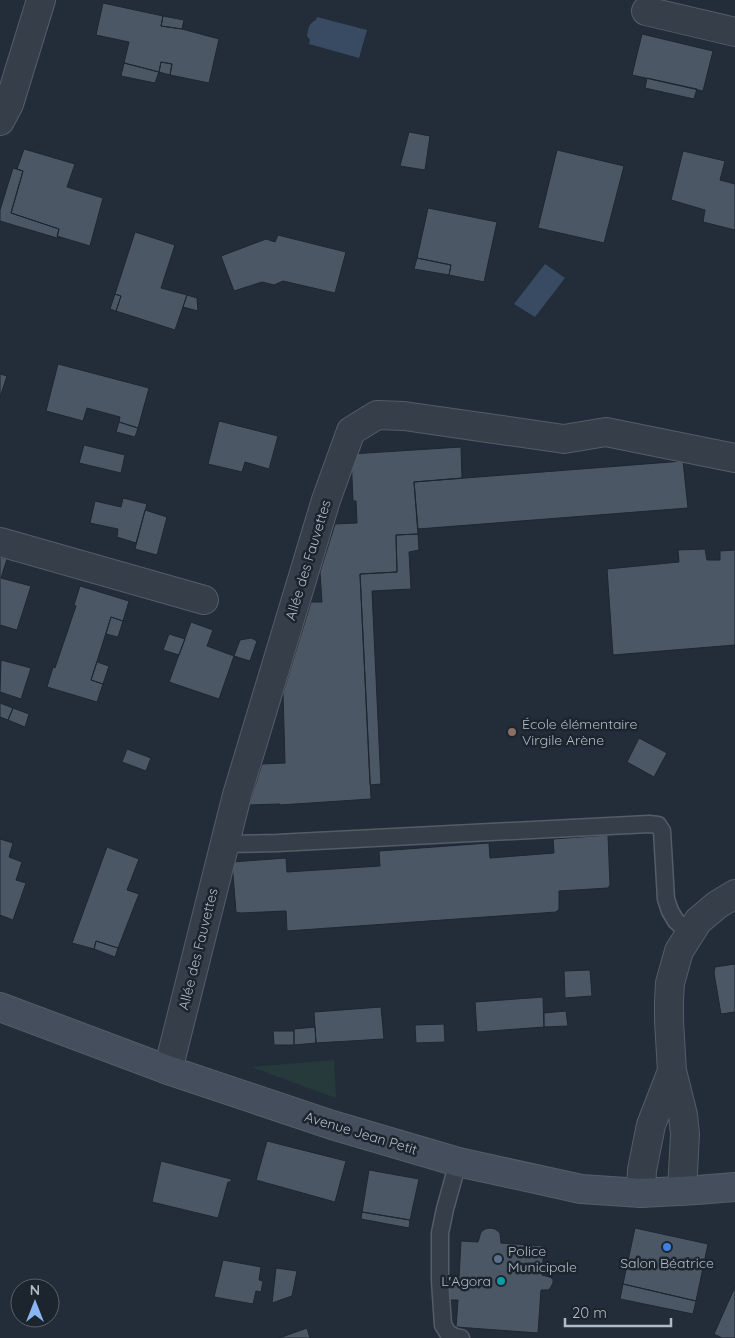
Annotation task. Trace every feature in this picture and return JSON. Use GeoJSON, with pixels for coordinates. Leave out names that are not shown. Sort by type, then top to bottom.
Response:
{"type":"FeatureCollection","features":[{"type":"Feature","properties":{"kind":"street"},"geometry":{"type":"LineString","coordinates":[[0,122],[9,104],[41,0]]}},
{"type":"Feature","properties":{"kind":"street"},"geometry":{"type":"LineString","coordinates":[[646,11],[735,32]]}},
{"type":"Feature","properties":{"kind":"street","name":"Allée des Fauvettes"},"geometry":{"type":"LineString","coordinates":[[168,1070],[237,795],[350,431],[377,415],[404,416],[564,439],[606,432],[735,458]]}},
{"type":"Feature","properties":{"kind":"street"},"geometry":{"type":"LineString","coordinates":[[0,542],[204,600]]}},
{"type":"Feature","properties":{"kind":"street"},"geometry":{"type":"LineString","coordinates":[[682,1191],[685,1134],[683,1115],[672,1071],[669,1021],[670,983],[679,951],[698,921],[717,905],[735,894]]}},
{"type":"Feature","properties":{"kind":"street","name":"Avenue Jean Petit"},"geometry":{"type":"LineString","coordinates":[[0,1007],[168,1070],[332,1125],[458,1162],[581,1189],[641,1193],[735,1187]]}},
{"type":"Feature","properties":{"kind":"street"},"geometry":{"type":"LineString","coordinates":[[641,1193],[642,1170],[652,1125],[672,1071]]}},
{"type":"Feature","properties":{"kind":"lane"},"geometry":{"type":"LineString","coordinates":[[224,844],[658,825],[662,831],[666,899],[676,921],[691,934]]}},
{"type":"Feature","properties":{"kind":"lane"},"geometry":{"type":"LineString","coordinates":[[458,1162],[440,1234],[440,1281],[443,1325],[448,1333],[461,1338]]}},
{"type":"Feature","properties":{"kind":"green space"},"geometry":{"type":"Polygon","coordinates":[[[334,1060],[336,1098],[251,1067],[334,1060]]]}},
{"type":"Feature","properties":{"kind":"water"},"geometry":{"type":"Polygon","coordinates":[[[317,17],[367,30],[359,58],[309,44],[308,29],[317,17]]]}},
{"type":"Feature","properties":{"kind":"water"},"geometry":{"type":"Polygon","coordinates":[[[545,264],[565,278],[535,317],[514,304],[545,264]]]}},
{"type":"Feature","properties":{"kind":"building"},"geometry":{"type":"Polygon","coordinates":[[[103,3],[163,16],[161,26],[182,29],[219,39],[209,83],[170,75],[172,64],[161,62],[159,72],[124,63],[129,42],[96,35],[103,3]]]}},
{"type":"Feature","properties":{"kind":"building"},"geometry":{"type":"Polygon","coordinates":[[[163,16],[184,20],[182,29],[161,26],[163,16]]]}},
{"type":"Feature","properties":{"kind":"building"},"geometry":{"type":"Polygon","coordinates":[[[642,34],[713,51],[703,91],[632,75],[642,34]]]}},
{"type":"Feature","properties":{"kind":"building"},"geometry":{"type":"Polygon","coordinates":[[[161,62],[172,64],[170,75],[159,72],[161,62]]]}},
{"type":"Feature","properties":{"kind":"building"},"geometry":{"type":"Polygon","coordinates":[[[124,63],[159,72],[155,83],[121,76],[124,63]]]}},
{"type":"Feature","properties":{"kind":"building"},"geometry":{"type":"Polygon","coordinates":[[[647,78],[697,89],[694,99],[645,88],[647,78]]]}},
{"type":"Feature","properties":{"kind":"building"},"geometry":{"type":"Polygon","coordinates":[[[409,132],[430,136],[425,170],[400,166],[409,132]]]}},
{"type":"Feature","properties":{"kind":"building"},"geometry":{"type":"Polygon","coordinates":[[[24,149],[75,164],[67,187],[103,198],[90,246],[57,236],[59,229],[11,213],[23,171],[17,169],[24,149]]]}},
{"type":"Feature","properties":{"kind":"building"},"geometry":{"type":"Polygon","coordinates":[[[557,150],[624,166],[604,243],[538,228],[557,150]]]}},
{"type":"Feature","properties":{"kind":"building"},"geometry":{"type":"Polygon","coordinates":[[[683,151],[725,161],[720,180],[735,184],[735,230],[703,222],[705,210],[671,200],[683,151]]]}},
{"type":"Feature","properties":{"kind":"building"},"geometry":{"type":"Polygon","coordinates":[[[13,168],[23,171],[11,213],[59,229],[57,238],[0,221],[0,210],[13,168]]]}},
{"type":"Feature","properties":{"kind":"building"},"geometry":{"type":"Polygon","coordinates":[[[428,208],[497,222],[484,282],[449,275],[451,265],[417,258],[428,208]]]}},
{"type":"Feature","properties":{"kind":"building"},"geometry":{"type":"Polygon","coordinates":[[[135,232],[175,245],[161,288],[187,295],[175,330],[116,311],[121,296],[115,294],[135,232]]]}},
{"type":"Feature","properties":{"kind":"building"},"geometry":{"type":"Polygon","coordinates":[[[278,235],[346,252],[335,293],[283,281],[274,285],[262,282],[234,291],[221,256],[266,239],[275,242],[278,235]]]}},
{"type":"Feature","properties":{"kind":"building"},"geometry":{"type":"Polygon","coordinates":[[[417,258],[451,265],[449,275],[414,269],[417,258]]]}},
{"type":"Feature","properties":{"kind":"building"},"geometry":{"type":"Polygon","coordinates":[[[115,294],[121,296],[116,311],[110,309],[115,294]]]}},
{"type":"Feature","properties":{"kind":"building"},"geometry":{"type":"Polygon","coordinates":[[[187,295],[197,298],[198,311],[183,307],[187,295]]]}},
{"type":"Feature","properties":{"kind":"building"},"geometry":{"type":"Polygon","coordinates":[[[58,364],[149,388],[138,428],[119,422],[120,417],[87,408],[83,421],[46,411],[58,364]]]}},
{"type":"Feature","properties":{"kind":"building"},"geometry":{"type":"Polygon","coordinates":[[[0,374],[7,376],[0,397],[0,374]]]}},
{"type":"Feature","properties":{"kind":"building"},"geometry":{"type":"Polygon","coordinates":[[[219,421],[278,436],[269,469],[245,462],[242,472],[208,464],[219,421]]]}},
{"type":"Feature","properties":{"kind":"building"},"geometry":{"type":"Polygon","coordinates":[[[119,422],[138,428],[135,437],[116,432],[119,422]]]}},
{"type":"Feature","properties":{"kind":"building"},"geometry":{"type":"Polygon","coordinates":[[[84,445],[125,455],[121,473],[79,463],[84,445]]]}},
{"type":"Feature","properties":{"kind":"building"},"geometry":{"type":"Polygon","coordinates":[[[461,447],[462,478],[414,482],[418,534],[396,535],[397,572],[360,574],[371,799],[280,805],[249,805],[262,764],[285,763],[283,693],[311,602],[322,602],[320,572],[335,524],[357,523],[356,501],[353,501],[351,454],[461,447]]]}},
{"type":"Feature","properties":{"kind":"building"},"geometry":{"type":"Polygon","coordinates":[[[683,461],[688,508],[418,529],[414,482],[683,461]]]}},
{"type":"Feature","properties":{"kind":"building"},"geometry":{"type":"Polygon","coordinates":[[[123,498],[147,504],[136,543],[117,537],[118,529],[90,523],[95,501],[121,507],[123,498]]]}},
{"type":"Feature","properties":{"kind":"building"},"geometry":{"type":"Polygon","coordinates":[[[145,510],[167,517],[157,555],[135,549],[145,510]]]}},
{"type":"Feature","properties":{"kind":"building"},"geometry":{"type":"Polygon","coordinates":[[[418,534],[419,550],[409,552],[411,589],[372,591],[381,784],[370,785],[360,574],[397,572],[396,535],[418,534]]]}},
{"type":"Feature","properties":{"kind":"building"},"geometry":{"type":"Polygon","coordinates":[[[705,549],[707,560],[720,560],[720,551],[735,550],[735,645],[613,655],[607,569],[679,562],[678,550],[705,549]]]}},
{"type":"Feature","properties":{"kind":"building"},"geometry":{"type":"Polygon","coordinates":[[[0,557],[7,559],[1,578],[31,586],[17,630],[0,625],[0,557]]]}},
{"type":"Feature","properties":{"kind":"building"},"geometry":{"type":"Polygon","coordinates":[[[80,586],[129,601],[123,621],[111,617],[91,680],[103,684],[97,702],[47,687],[76,606],[74,605],[80,586]]]}},
{"type":"Feature","properties":{"kind":"building"},"geometry":{"type":"Polygon","coordinates":[[[111,617],[123,621],[118,637],[106,634],[111,617]]]}},
{"type":"Feature","properties":{"kind":"building"},"geometry":{"type":"Polygon","coordinates":[[[191,622],[213,630],[207,646],[234,656],[219,699],[169,682],[191,622]]]}},
{"type":"Feature","properties":{"kind":"building"},"geometry":{"type":"Polygon","coordinates":[[[169,634],[185,639],[179,655],[163,650],[169,634]]]}},
{"type":"Feature","properties":{"kind":"building"},"geometry":{"type":"Polygon","coordinates":[[[251,638],[257,641],[250,661],[234,656],[240,640],[251,638]]]}},
{"type":"Feature","properties":{"kind":"building"},"geometry":{"type":"Polygon","coordinates":[[[1,660],[31,668],[21,699],[0,692],[1,660]]]}},
{"type":"Feature","properties":{"kind":"building"},"geometry":{"type":"Polygon","coordinates":[[[97,662],[109,666],[103,684],[91,680],[97,662]]]}},
{"type":"Feature","properties":{"kind":"building"},"geometry":{"type":"Polygon","coordinates":[[[0,703],[13,708],[8,720],[0,717],[0,703]]]}},
{"type":"Feature","properties":{"kind":"building"},"geometry":{"type":"Polygon","coordinates":[[[13,708],[29,714],[25,727],[8,720],[13,708]]]}},
{"type":"Feature","properties":{"kind":"building"},"geometry":{"type":"Polygon","coordinates":[[[639,738],[667,753],[654,777],[627,762],[639,738]]]}},
{"type":"Feature","properties":{"kind":"building"},"geometry":{"type":"Polygon","coordinates":[[[127,749],[151,758],[146,771],[122,762],[127,749]]]}},
{"type":"Feature","properties":{"kind":"building"},"geometry":{"type":"Polygon","coordinates":[[[608,835],[610,885],[608,888],[559,891],[559,909],[556,912],[287,931],[286,911],[236,912],[232,862],[286,858],[287,872],[380,866],[379,851],[489,843],[490,858],[554,853],[553,839],[608,835]]]}},
{"type":"Feature","properties":{"kind":"building"},"geometry":{"type":"Polygon","coordinates":[[[0,839],[13,843],[9,857],[22,862],[16,880],[26,883],[13,920],[0,915],[0,839]]]}},
{"type":"Feature","properties":{"kind":"building"},"geometry":{"type":"Polygon","coordinates":[[[107,847],[139,859],[127,890],[139,894],[118,948],[96,941],[94,949],[72,943],[107,847]]]}},
{"type":"Feature","properties":{"kind":"building"},"geometry":{"type":"Polygon","coordinates":[[[96,941],[118,948],[115,957],[94,949],[96,941]]]}},
{"type":"Feature","properties":{"kind":"building"},"geometry":{"type":"Polygon","coordinates":[[[735,964],[735,1012],[721,1014],[714,973],[715,967],[735,964]]]}},
{"type":"Feature","properties":{"kind":"building"},"geometry":{"type":"Polygon","coordinates":[[[590,970],[592,996],[565,998],[564,971],[590,970]]]}},
{"type":"Feature","properties":{"kind":"building"},"geometry":{"type":"Polygon","coordinates":[[[543,997],[544,1027],[477,1032],[475,1002],[543,997]]]}},
{"type":"Feature","properties":{"kind":"building"},"geometry":{"type":"Polygon","coordinates":[[[381,1007],[384,1039],[316,1043],[314,1012],[381,1007]]]}},
{"type":"Feature","properties":{"kind":"building"},"geometry":{"type":"Polygon","coordinates":[[[566,1011],[568,1026],[544,1027],[544,1013],[566,1011]]]}},
{"type":"Feature","properties":{"kind":"building"},"geometry":{"type":"Polygon","coordinates":[[[444,1024],[445,1042],[416,1043],[415,1025],[444,1024]]]}},
{"type":"Feature","properties":{"kind":"building"},"geometry":{"type":"Polygon","coordinates":[[[315,1027],[316,1043],[294,1045],[294,1029],[315,1027]]]}},
{"type":"Feature","properties":{"kind":"building"},"geometry":{"type":"Polygon","coordinates":[[[273,1031],[294,1031],[294,1045],[274,1045],[273,1031]]]}},
{"type":"Feature","properties":{"kind":"building"},"geometry":{"type":"Polygon","coordinates":[[[267,1141],[346,1161],[335,1202],[256,1180],[267,1141]]]}},
{"type":"Feature","properties":{"kind":"building"},"geometry":{"type":"Polygon","coordinates":[[[161,1161],[231,1179],[231,1182],[228,1182],[218,1218],[152,1202],[161,1161]]]}},
{"type":"Feature","properties":{"kind":"building"},"geometry":{"type":"Polygon","coordinates":[[[369,1170],[419,1179],[410,1220],[362,1212],[369,1170]]]}},
{"type":"Feature","properties":{"kind":"building"},"geometry":{"type":"Polygon","coordinates":[[[362,1212],[410,1220],[409,1228],[361,1219],[362,1212]]]}},
{"type":"Feature","properties":{"kind":"building","name":"L'Agora"},"geometry":{"type":"Polygon","coordinates":[[[490,1228],[500,1233],[501,1243],[544,1246],[542,1275],[553,1279],[553,1283],[549,1290],[541,1290],[538,1333],[456,1327],[458,1300],[447,1300],[448,1278],[459,1278],[461,1241],[478,1242],[481,1232],[490,1228]]]}},
{"type":"Feature","properties":{"kind":"building"},"geometry":{"type":"Polygon","coordinates":[[[635,1228],[708,1244],[696,1301],[623,1284],[635,1228]]]}},
{"type":"Feature","properties":{"kind":"building"},"geometry":{"type":"Polygon","coordinates":[[[223,1260],[261,1267],[259,1280],[263,1281],[261,1292],[256,1291],[253,1304],[214,1297],[223,1260]]]}},
{"type":"Feature","properties":{"kind":"building"},"geometry":{"type":"Polygon","coordinates":[[[276,1268],[297,1271],[292,1296],[272,1303],[276,1268]]]}},
{"type":"Feature","properties":{"kind":"building"},"geometry":{"type":"Polygon","coordinates":[[[623,1284],[696,1301],[693,1314],[620,1299],[623,1284]]]}},
{"type":"Feature","properties":{"kind":"building"},"geometry":{"type":"Polygon","coordinates":[[[735,1287],[735,1338],[722,1338],[714,1334],[735,1287]]]}},
{"type":"Feature","properties":{"kind":"building"},"geometry":{"type":"Polygon","coordinates":[[[307,1328],[310,1338],[279,1338],[307,1328]]]}},
{"type":"Feature","properties":{"kind":"place","name":"École élémentaire Virgile Arène"},"geometry":{"type":"Point","coordinates":[512,732]}},
{"type":"Feature","properties":{"kind":"place","name":"Salon Béatrice"},"geometry":{"type":"Point","coordinates":[667,1247]}},
{"type":"Feature","properties":{"kind":"place","name":"Police Municipale"},"geometry":{"type":"Point","coordinates":[498,1259]}},
{"type":"Feature","properties":{"kind":"place","name":"L'Agora"},"geometry":{"type":"Point","coordinates":[501,1281]}}]}
